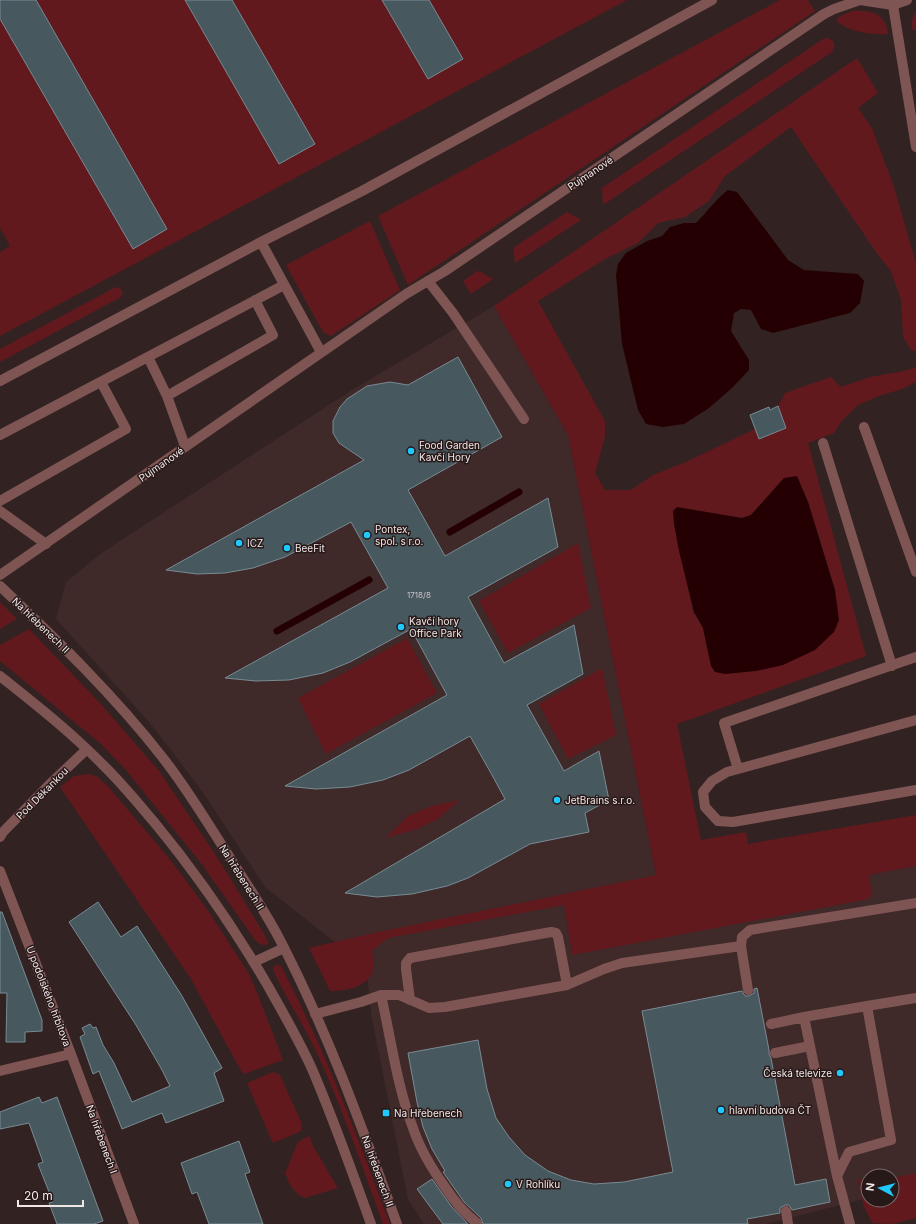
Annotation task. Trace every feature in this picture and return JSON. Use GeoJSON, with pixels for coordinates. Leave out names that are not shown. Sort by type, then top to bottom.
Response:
{"type":"FeatureCollection","features":[{"type":"Feature","properties":{"kind":"street"},"geometry":{"type":"LineString","coordinates":[[0,380],[261,242],[362,191],[712,0]]}},
{"type":"Feature","properties":{"kind":"street"},"geometry":{"type":"LineString","coordinates":[[860,0],[893,4],[907,0]]}},
{"type":"Feature","properties":{"kind":"street","name":"Pujmanové"},"geometry":{"type":"LineString","coordinates":[[0,575],[406,294],[452,267],[824,14],[834,8],[860,0]]}},
{"type":"Feature","properties":{"kind":"street"},"geometry":{"type":"LineString","coordinates":[[893,4],[916,147]]}},
{"type":"Feature","properties":{"kind":"street"},"geometry":{"type":"LineString","coordinates":[[261,242],[321,352]]}},
{"type":"Feature","properties":{"kind":"street"},"geometry":{"type":"LineString","coordinates":[[428,281],[453,313],[524,419]]}},
{"type":"Feature","properties":{"kind":"street"},"geometry":{"type":"LineString","coordinates":[[0,435],[284,285]]}},
{"type":"Feature","properties":{"kind":"street"},"geometry":{"type":"LineString","coordinates":[[167,396],[273,335],[255,300]]}},
{"type":"Feature","properties":{"kind":"street"},"geometry":{"type":"LineString","coordinates":[[148,358],[167,396],[185,446]]}},
{"type":"Feature","properties":{"kind":"street"},"geometry":{"type":"LineString","coordinates":[[0,502],[126,429],[101,382]]}},
{"type":"Feature","properties":{"kind":"street"},"geometry":{"type":"LineString","coordinates":[[864,427],[916,572]]}},
{"type":"Feature","properties":{"kind":"street"},"geometry":{"type":"LineString","coordinates":[[822,443],[892,666]]}},
{"type":"Feature","properties":{"kind":"street"},"geometry":{"type":"LineString","coordinates":[[0,511],[46,544]]}},
{"type":"Feature","properties":{"kind":"street","name":"Na hřebenech Ⅱ"},"geometry":{"type":"LineString","coordinates":[[0,586],[97,682],[128,715],[164,759],[210,827],[263,911],[284,948],[316,1014],[352,1100],[397,1224]]}},
{"type":"Feature","properties":{"kind":"street"},"geometry":{"type":"LineString","coordinates":[[738,769],[724,723],[916,658]]}},
{"type":"Feature","properties":{"kind":"street"},"geometry":{"type":"LineString","coordinates":[[0,676],[101,762],[120,782],[175,848],[208,891],[254,962],[292,1027],[312,1068],[331,1114],[371,1224]]}},
{"type":"Feature","properties":{"kind":"street"},"geometry":{"type":"LineString","coordinates":[[916,720],[728,772],[712,781],[704,792],[705,807],[718,821],[733,822],[916,790]]}},
{"type":"Feature","properties":{"kind":"street","name":"Pod Děkankou"},"geometry":{"type":"LineString","coordinates":[[0,837],[3,832],[49,785],[86,750]]}},
{"type":"Feature","properties":{"kind":"street","name":"U podolského hřbitova"},"geometry":{"type":"LineString","coordinates":[[0,871],[71,1054],[0,1071]]}},
{"type":"Feature","properties":{"kind":"street"},"geometry":{"type":"LineString","coordinates":[[748,990],[741,946],[742,937],[750,930],[916,903]]}},
{"type":"Feature","properties":{"kind":"street"},"geometry":{"type":"LineString","coordinates":[[410,1000],[406,963],[410,958],[551,932],[556,933],[558,937],[568,985]]}},
{"type":"Feature","properties":{"kind":"street"},"geometry":{"type":"LineString","coordinates":[[316,1014],[362,1002],[381,995],[399,995],[424,1006],[434,1008],[568,985],[604,969],[622,963],[741,946]]}},
{"type":"Feature","properties":{"kind":"street"},"geometry":{"type":"LineString","coordinates":[[254,962],[284,948]]}},
{"type":"Feature","properties":{"kind":"street"},"geometry":{"type":"LineString","coordinates":[[381,995],[404,1099],[413,1129],[425,1156],[437,1176],[466,1214],[477,1223]]}},
{"type":"Feature","properties":{"kind":"street"},"geometry":{"type":"LineString","coordinates":[[771,1024],[916,998]]}},
{"type":"Feature","properties":{"kind":"street"},"geometry":{"type":"LineString","coordinates":[[837,1176],[849,1152],[891,1140],[867,1006]]}},
{"type":"Feature","properties":{"kind":"street"},"geometry":{"type":"LineString","coordinates":[[804,1017],[837,1176],[850,1224]]}},
{"type":"Feature","properties":{"kind":"street"},"geometry":{"type":"LineString","coordinates":[[775,1053],[810,1046]]}},
{"type":"Feature","properties":{"kind":"street","name":"Na hřebenech Ⅰ"},"geometry":{"type":"LineString","coordinates":[[71,1054],[134,1224]]}},
{"type":"Feature","properties":{"kind":"street"},"geometry":{"type":"LineString","coordinates":[[786,1211],[788,1224]]}},
{"type":"Feature","properties":{"kind":"shaded area"},"geometry":{"type":"Polygon","coordinates":[[[36,0],[185,0],[280,164],[314,144],[232,0],[382,0],[428,79],[463,59],[429,0],[627,0],[0,336],[0,252],[10,246],[0,228],[0,19],[133,249],[167,229],[36,0]]]}},
{"type":"Feature","properties":{"kind":"shaded area"},"geometry":{"type":"Polygon","coordinates":[[[780,0],[808,0],[815,11],[408,285],[378,216],[780,0]]]}},
{"type":"Feature","properties":{"kind":"shaded area"},"geometry":{"type":"Polygon","coordinates":[[[916,10],[916,30],[912,30],[912,20],[916,10]]]}},
{"type":"Feature","properties":{"kind":"shaded area"},"geometry":{"type":"Polygon","coordinates":[[[852,11],[871,12],[881,17],[887,27],[888,34],[860,32],[848,28],[836,21],[840,16],[852,11]]]}},
{"type":"Feature","properties":{"kind":"shaded area"},"geometry":{"type":"Polygon","coordinates":[[[828,38],[834,42],[832,52],[603,205],[602,188],[823,39],[828,38]]]}},
{"type":"Feature","properties":{"kind":"shaded area"},"geometry":{"type":"Polygon","coordinates":[[[857,58],[878,93],[858,108],[872,128],[893,184],[916,263],[916,350],[912,351],[903,337],[901,300],[891,271],[876,252],[791,127],[725,176],[709,201],[685,217],[658,223],[638,243],[605,259],[538,301],[605,421],[605,437],[595,473],[605,490],[631,490],[653,475],[688,461],[755,429],[759,439],[786,428],[778,406],[785,393],[831,377],[841,387],[870,377],[904,371],[916,367],[916,382],[902,389],[879,396],[858,405],[841,422],[834,433],[808,443],[866,656],[677,724],[701,840],[746,832],[748,844],[916,815],[916,866],[869,875],[872,895],[869,895],[869,899],[572,955],[564,905],[388,938],[372,951],[374,968],[366,981],[361,985],[349,989],[330,991],[309,948],[374,933],[656,875],[568,435],[494,306],[857,58]],[[797,477],[784,478],[751,515],[742,518],[677,508],[687,583],[693,612],[703,628],[707,648],[835,590],[808,502],[797,477]]]}},
{"type":"Feature","properties":{"kind":"shaded area"},"geometry":{"type":"Polygon","coordinates":[[[728,190],[737,192],[788,260],[804,270],[858,274],[864,281],[860,303],[850,313],[773,333],[761,329],[751,310],[741,309],[734,313],[731,331],[749,360],[749,370],[732,388],[709,408],[684,424],[663,427],[646,424],[638,410],[622,344],[616,275],[618,264],[626,253],[647,241],[662,236],[670,227],[684,223],[696,223],[728,190]]]}},
{"type":"Feature","properties":{"kind":"shaded area"},"geometry":{"type":"Polygon","coordinates":[[[567,212],[581,220],[515,263],[513,248],[567,212]]]}},
{"type":"Feature","properties":{"kind":"shaded area"},"geometry":{"type":"Polygon","coordinates":[[[370,221],[400,290],[331,336],[323,332],[286,265],[370,221]]]}},
{"type":"Feature","properties":{"kind":"shaded area"},"geometry":{"type":"Polygon","coordinates":[[[477,271],[493,279],[471,294],[463,281],[477,271]]]}},
{"type":"Feature","properties":{"kind":"shaded area"},"geometry":{"type":"Polygon","coordinates":[[[116,287],[122,290],[121,297],[0,362],[0,349],[116,287]]]}},
{"type":"Feature","properties":{"kind":"shaded area"},"geometry":{"type":"Polygon","coordinates":[[[494,306],[568,435],[656,875],[564,905],[572,954],[869,875],[916,866],[916,1185],[900,1190],[900,1168],[860,1168],[860,1200],[766,1224],[424,1224],[408,1199],[371,1013],[364,942],[340,946],[265,887],[202,791],[150,723],[56,619],[66,582],[103,552],[352,390],[494,306]]]}},
{"type":"Feature","properties":{"kind":"shaded area"},"geometry":{"type":"Polygon","coordinates":[[[797,476],[808,502],[835,590],[839,620],[834,632],[815,650],[783,665],[756,671],[725,674],[715,672],[711,666],[703,628],[694,612],[679,551],[673,511],[677,507],[742,518],[751,515],[784,478],[797,476]]]}},
{"type":"Feature","properties":{"kind":"shaded area"},"geometry":{"type":"Polygon","coordinates":[[[578,543],[591,608],[508,653],[479,601],[578,543]]]}},
{"type":"Feature","properties":{"kind":"shaded area"},"geometry":{"type":"Polygon","coordinates":[[[0,602],[17,619],[0,629],[0,602]]]}},
{"type":"Feature","properties":{"kind":"shaded area"},"geometry":{"type":"Polygon","coordinates":[[[29,629],[100,703],[159,771],[217,857],[268,941],[268,944],[262,945],[255,940],[204,867],[126,770],[101,744],[0,661],[0,645],[29,629]]]}},
{"type":"Feature","properties":{"kind":"shaded area"},"geometry":{"type":"Polygon","coordinates":[[[407,638],[437,693],[326,754],[298,698],[407,638]]]}},
{"type":"Feature","properties":{"kind":"shaded area"},"geometry":{"type":"Polygon","coordinates":[[[602,668],[616,735],[568,759],[539,704],[602,668]]]}},
{"type":"Feature","properties":{"kind":"shaded area"},"geometry":{"type":"Polygon","coordinates":[[[88,774],[96,776],[107,785],[172,862],[211,915],[249,974],[283,1060],[244,1074],[241,1071],[191,979],[60,787],[74,776],[88,774]]]}},
{"type":"Feature","properties":{"kind":"shaded area"},"geometry":{"type":"Polygon","coordinates":[[[459,800],[438,819],[417,829],[385,838],[408,816],[432,806],[459,800]]]}},
{"type":"Feature","properties":{"kind":"shaded area"},"geometry":{"type":"Polygon","coordinates":[[[280,965],[282,968],[327,1063],[353,1126],[390,1224],[383,1224],[351,1137],[316,1051],[273,970],[273,967],[280,965]]]}},
{"type":"Feature","properties":{"kind":"shaded area"},"geometry":{"type":"Polygon","coordinates":[[[273,1072],[280,1075],[302,1124],[301,1131],[273,1143],[247,1083],[273,1072]]]}},
{"type":"Feature","properties":{"kind":"shaded area"},"geometry":{"type":"Polygon","coordinates":[[[309,1136],[313,1146],[338,1188],[305,1198],[294,1191],[285,1173],[298,1142],[309,1136]]]}},
{"type":"Feature","properties":{"kind":"shaded area"},"geometry":{"type":"Polygon","coordinates":[[[916,1173],[916,1218],[892,1224],[872,1223],[864,1208],[900,1208],[900,1176],[916,1173]]]}},
{"type":"Feature","properties":{"kind":"building"},"geometry":{"type":"Polygon","coordinates":[[[0,0],[36,0],[167,229],[133,249],[0,19],[0,0]]]}},
{"type":"Feature","properties":{"kind":"building"},"geometry":{"type":"Polygon","coordinates":[[[185,0],[232,0],[315,144],[279,164],[185,0]]]}},
{"type":"Feature","properties":{"kind":"building"},"geometry":{"type":"Polygon","coordinates":[[[382,0],[429,0],[463,59],[428,79],[382,0]]]}},
{"type":"Feature","properties":{"kind":"building","name":"Kavčí hory Office Park"},"geometry":{"type":"Polygon","coordinates":[[[458,357],[502,437],[408,490],[445,556],[548,498],[558,547],[468,597],[504,663],[574,625],[583,674],[527,705],[564,771],[599,751],[609,800],[585,813],[589,832],[530,844],[468,878],[447,886],[412,894],[377,897],[345,893],[505,799],[492,775],[470,736],[409,770],[383,780],[350,787],[316,789],[285,786],[447,695],[411,629],[350,662],[323,673],[289,680],[256,681],[225,678],[388,588],[351,522],[285,557],[253,568],[225,573],[197,574],[166,570],[364,460],[339,443],[333,433],[333,421],[340,407],[347,399],[367,386],[390,382],[408,385],[458,357]]]}},
{"type":"Feature","properties":{"kind":"building"},"geometry":{"type":"Polygon","coordinates":[[[778,406],[786,428],[759,439],[750,415],[769,407],[770,410],[778,406]]]}},
{"type":"Feature","properties":{"kind":"building"},"geometry":{"type":"Polygon","coordinates":[[[98,902],[121,937],[137,926],[182,996],[222,1068],[214,1073],[224,1101],[166,1123],[162,1113],[122,1129],[99,1071],[93,1074],[80,1037],[85,1034],[82,1028],[90,1024],[93,1028],[96,1027],[103,1045],[114,1063],[132,1102],[170,1086],[136,1025],[69,922],[98,902]]]}},
{"type":"Feature","properties":{"kind":"building"},"geometry":{"type":"Polygon","coordinates":[[[0,912],[2,912],[42,1020],[42,1031],[25,1032],[25,1042],[6,1042],[7,993],[0,993],[0,912]]]}},
{"type":"Feature","properties":{"kind":"building","name":"hlavní budova ČT"},"geometry":{"type":"Polygon","coordinates":[[[757,988],[795,1185],[826,1179],[830,1202],[792,1210],[789,1205],[785,1205],[780,1208],[780,1213],[747,1219],[748,1224],[483,1224],[481,1218],[464,1202],[443,1172],[445,1171],[432,1149],[423,1127],[408,1053],[478,1040],[487,1089],[496,1118],[509,1137],[525,1155],[548,1171],[571,1180],[594,1184],[624,1182],[673,1172],[642,1011],[742,991],[745,996],[749,996],[754,993],[754,989],[757,988]]]}},
{"type":"Feature","properties":{"kind":"building"},"geometry":{"type":"Polygon","coordinates":[[[39,1097],[42,1103],[57,1097],[103,1221],[94,1224],[57,1224],[49,1203],[53,1202],[38,1164],[43,1162],[29,1123],[0,1129],[0,1112],[39,1097]]]}},
{"type":"Feature","properties":{"kind":"building"},"geometry":{"type":"Polygon","coordinates":[[[239,1141],[250,1172],[245,1174],[263,1224],[209,1224],[197,1192],[192,1194],[181,1163],[239,1141]]]}},
{"type":"Feature","properties":{"kind":"building"},"geometry":{"type":"Polygon","coordinates":[[[432,1179],[451,1206],[468,1224],[443,1224],[417,1189],[432,1179]]]}},
{"type":"Feature","properties":{"kind":"waterway"},"geometry":{"type":"LineString","coordinates":[[450,532],[519,492]]}},
{"type":"Feature","properties":{"kind":"waterway"},"geometry":{"type":"LineString","coordinates":[[277,631],[369,580]]}},
{"type":"Feature","properties":{"kind":"place","name":"Food Garden Kavčí Hory"},"geometry":{"type":"Point","coordinates":[411,451]}},
{"type":"Feature","properties":{"kind":"place","name":"Pontex, spol. s r.o."},"geometry":{"type":"Point","coordinates":[367,535]}},
{"type":"Feature","properties":{"kind":"place","name":"ICZ"},"geometry":{"type":"Point","coordinates":[239,543]}},
{"type":"Feature","properties":{"kind":"place","name":"BeeFit"},"geometry":{"type":"Point","coordinates":[287,548]}},
{"type":"Feature","properties":{"kind":"place","name":"Kavčí hory Office Park"},"geometry":{"type":"Point","coordinates":[401,627]}},
{"type":"Feature","properties":{"kind":"place","name":"JetBrains s.r.o."},"geometry":{"type":"Point","coordinates":[557,800]}},
{"type":"Feature","properties":{"kind":"place","name":"Česká televize"},"geometry":{"type":"Point","coordinates":[840,1073]}},
{"type":"Feature","properties":{"kind":"place","name":"hlavní budova ČT"},"geometry":{"type":"Point","coordinates":[721,1110]}},
{"type":"Feature","properties":{"kind":"place","name":"Na Hřebenech"},"geometry":{"type":"Point","coordinates":[386,1113]}},
{"type":"Feature","properties":{"kind":"place","name":"V Rohlíku"},"geometry":{"type":"Point","coordinates":[508,1184]}}]}
